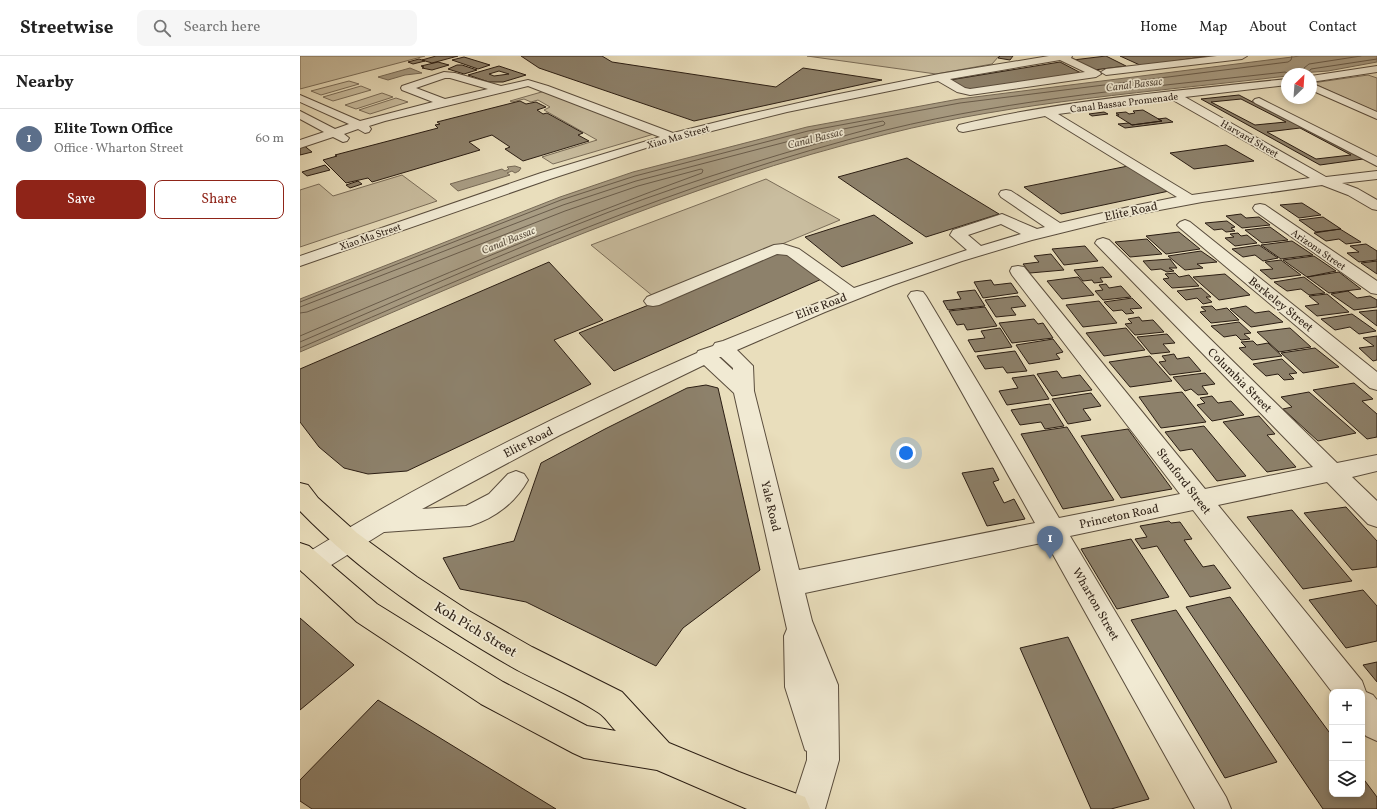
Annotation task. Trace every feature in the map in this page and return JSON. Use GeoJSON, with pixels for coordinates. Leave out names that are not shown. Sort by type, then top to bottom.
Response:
{"type":"FeatureCollection","features":[{"type":"Feature","properties":{"kind":"main road","name":"Koh Pich Street"},"geometry":{"type":"LineString","coordinates":[[303,502],[348,540],[407,585],[459,620],[522,657],[610,703],[658,754]]}},
{"type":"Feature","properties":{"kind":"main road","name":"Koh Pich Street"},"geometry":{"type":"LineString","coordinates":[[305,559],[367,613],[492,693],[584,742],[658,754],[736,788],[793,809]]}},
{"type":"Feature","properties":{"kind":"street"},"geometry":{"type":"LineString","coordinates":[[939,77],[961,90],[970,92],[1096,74],[1064,56]]}},
{"type":"Feature","properties":{"kind":"street","name":"Xiao Ma Street"},"geometry":{"type":"LineString","coordinates":[[300,260],[514,187],[673,130],[695,131],[794,106],[939,77],[1064,56]]}},
{"type":"Feature","properties":{"kind":"street"},"geometry":{"type":"LineString","coordinates":[[1106,72],[1216,57],[1242,56]]}},
{"type":"Feature","properties":{"kind":"street"},"geometry":{"type":"LineString","coordinates":[[1118,59],[1138,68]]}},
{"type":"Feature","properties":{"kind":"street"},"geometry":{"type":"LineString","coordinates":[[1317,78],[1375,71]]}},
{"type":"Feature","properties":{"kind":"street"},"geometry":{"type":"LineString","coordinates":[[445,102],[406,88],[451,75],[500,89]]}},
{"type":"Feature","properties":{"kind":"street"},"geometry":{"type":"LineString","coordinates":[[427,81],[473,96]]}},
{"type":"Feature","properties":{"kind":"street"},"geometry":{"type":"LineString","coordinates":[[300,144],[381,118],[528,83],[673,130]]}},
{"type":"Feature","properties":{"kind":"street","name":"Canal Bassac Promenade"},"geometry":{"type":"LineString","coordinates":[[963,128],[1047,112],[1281,83]]}},
{"type":"Feature","properties":{"kind":"street"},"geometry":{"type":"LineString","coordinates":[[559,84],[609,101]]}},
{"type":"Feature","properties":{"kind":"street"},"geometry":{"type":"LineString","coordinates":[[462,110],[544,88]]}},
{"type":"Feature","properties":{"kind":"street"},"geometry":{"type":"LineString","coordinates":[[1317,89],[1377,116]]}},
{"type":"Feature","properties":{"kind":"street","name":"Harvard Street"},"geometry":{"type":"LineString","coordinates":[[1176,96],[1324,181],[1353,192],[1377,206]]}},
{"type":"Feature","properties":{"kind":"street"},"geometry":{"type":"LineString","coordinates":[[300,114],[347,140],[357,140],[372,135],[360,125],[302,100]]}},
{"type":"Feature","properties":{"kind":"street"},"geometry":{"type":"LineString","coordinates":[[1258,101],[1377,162]]}},
{"type":"Feature","properties":{"kind":"street"},"geometry":{"type":"LineString","coordinates":[[1047,112],[1191,200]]}},
{"type":"Feature","properties":{"kind":"street"},"geometry":{"type":"LineString","coordinates":[[300,127],[315,139]]}},
{"type":"Feature","properties":{"kind":"street","name":"Elite Road"},"geometry":{"type":"LineString","coordinates":[[305,559],[348,540],[377,523],[599,406],[714,351],[851,294],[1001,245],[1099,218],[1191,200],[1324,181],[1377,176]]}},
{"type":"Feature","properties":{"kind":"street","name":"Harvard Street"},"geometry":{"type":"LineString","coordinates":[[1324,181],[1337,194],[1377,218]]}},
{"type":"Feature","properties":{"kind":"street"},"geometry":{"type":"LineString","coordinates":[[1006,194],[1058,229]]}},
{"type":"Feature","properties":{"kind":"street","name":"Arizona Street"},"geometry":{"type":"LineString","coordinates":[[1260,208],[1377,289]]}},
{"type":"Feature","properties":{"kind":"street"},"geometry":{"type":"LineString","coordinates":[[979,252],[958,235],[960,231],[1002,219],[1036,235]]}},
{"type":"Feature","properties":{"kind":"street","name":"Berkeley Street"},"geometry":{"type":"LineString","coordinates":[[1185,225],[1377,383]]}},
{"type":"Feature","properties":{"kind":"street"},"geometry":{"type":"LineString","coordinates":[[974,227],[1001,245]]}},
{"type":"Feature","properties":{"kind":"street","name":"Columbia Street"},"geometry":{"type":"LineString","coordinates":[[1103,243],[1377,517]]}},
{"type":"Feature","properties":{"kind":"street"},"geometry":{"type":"LineString","coordinates":[[653,301],[774,250],[783,249],[793,252],[851,294]]}},
{"type":"Feature","properties":{"kind":"street","name":"Stanford Street"},"geometry":{"type":"LineString","coordinates":[[1018,271],[1349,689]]}},
{"type":"Feature","properties":{"kind":"street","name":"Wharton Street"},"geometry":{"type":"LineString","coordinates":[[917,296],[1214,809]]}},
{"type":"Feature","properties":{"kind":"street","name":"Yale Road"},"geometry":{"type":"LineString","coordinates":[[714,351],[744,391],[798,621],[800,687],[823,760],[808,809]]}},
{"type":"Feature","properties":{"kind":"street","name":"Princeton Road"},"geometry":{"type":"LineString","coordinates":[[790,584],[1377,463]]}},
{"type":"Feature","properties":{"kind":"street"},"geometry":{"type":"LineString","coordinates":[[377,523],[470,516],[498,501],[516,480]]}},
{"type":"Feature","properties":{"kind":"street"},"geometry":{"type":"LineString","coordinates":[[1365,710],[1377,725]]}},
{"type":"Feature","properties":{"kind":"shaded area"},"geometry":{"type":"Polygon","coordinates":[[[300,56],[425,56],[300,89],[300,56]]]}},
{"type":"Feature","properties":{"kind":"shaded area"},"geometry":{"type":"Polygon","coordinates":[[[807,56],[999,56],[992,64],[936,74],[807,56]]]}},
{"type":"Feature","properties":{"kind":"shaded area"},"geometry":{"type":"Polygon","coordinates":[[[1368,75],[1377,78],[1377,112],[1317,85],[1317,82],[1368,75]]]}},
{"type":"Feature","properties":{"kind":"shaded area"},"geometry":{"type":"Polygon","coordinates":[[[349,81],[359,84],[321,95],[311,91],[349,81]]]}},
{"type":"Feature","properties":{"kind":"shaded area"},"geometry":{"type":"Polygon","coordinates":[[[361,86],[371,90],[333,101],[323,97],[361,86]]]}},
{"type":"Feature","properties":{"kind":"shaded area"},"geometry":{"type":"Polygon","coordinates":[[[545,91],[654,134],[553,164],[542,157],[597,140],[544,110],[550,107],[538,100],[531,102],[524,99],[512,102],[510,101],[545,91]]]}},
{"type":"Feature","properties":{"kind":"shaded area"},"geometry":{"type":"Polygon","coordinates":[[[382,93],[393,97],[356,109],[345,105],[382,93]]]}},
{"type":"Feature","properties":{"kind":"shaded area"},"geometry":{"type":"Polygon","coordinates":[[[396,98],[408,102],[370,114],[359,110],[396,98]]]}},
{"type":"Feature","properties":{"kind":"shaded area"},"geometry":{"type":"Polygon","coordinates":[[[402,175],[437,201],[300,247],[300,190],[319,184],[333,196],[402,175]]]}},
{"type":"Feature","properties":{"kind":"shaded area"},"geometry":{"type":"Polygon","coordinates":[[[766,179],[840,220],[654,297],[591,245],[766,179]]]}},
{"type":"Feature","properties":{"kind":"water","name":"Canal Bassac"},"geometry":{"type":"Polygon","coordinates":[[[1300,56],[1377,56],[1377,62],[1328,71],[1317,72],[1317,68],[1281,68],[1281,77],[1036,105],[986,113],[887,134],[811,154],[662,203],[589,231],[444,290],[300,352],[300,299],[560,197],[633,172],[807,127],[959,99],[1300,56]]]}},
{"type":"Feature","properties":{"kind":"water"},"geometry":{"type":"Polygon","coordinates":[[[410,68],[422,73],[405,75],[388,80],[378,77],[410,68]]]}},
{"type":"Feature","properties":{"kind":"water"},"geometry":{"type":"Polygon","coordinates":[[[515,166],[521,168],[515,173],[512,171],[507,173],[510,175],[458,191],[450,184],[502,169],[505,171],[509,169],[507,167],[515,166]]]}},
{"type":"Feature","properties":{"kind":"building"},"geometry":{"type":"Polygon","coordinates":[[[436,56],[458,56],[432,63],[422,60],[436,56]]]}},
{"type":"Feature","properties":{"kind":"building"},"geometry":{"type":"Polygon","coordinates":[[[521,56],[602,56],[612,62],[776,87],[803,68],[882,80],[694,121],[539,68],[521,56]]]}},
{"type":"Feature","properties":{"kind":"building"},"geometry":{"type":"Polygon","coordinates":[[[1000,56],[1013,56],[1010,60],[998,58],[1000,56]]]}},
{"type":"Feature","properties":{"kind":"building"},"geometry":{"type":"Polygon","coordinates":[[[1106,56],[1126,66],[1094,70],[1073,60],[1106,56]]]}},
{"type":"Feature","properties":{"kind":"building"},"geometry":{"type":"Polygon","coordinates":[[[1120,56],[1208,56],[1142,66],[1120,56]]]}},
{"type":"Feature","properties":{"kind":"building"},"geometry":{"type":"Polygon","coordinates":[[[464,57],[490,65],[478,69],[452,60],[464,57]]]}},
{"type":"Feature","properties":{"kind":"building"},"geometry":{"type":"Polygon","coordinates":[[[419,59],[425,61],[413,64],[408,62],[419,59]]]}},
{"type":"Feature","properties":{"kind":"building"},"geometry":{"type":"Polygon","coordinates":[[[438,62],[449,65],[432,70],[422,68],[424,67],[421,66],[438,62]]]}},
{"type":"Feature","properties":{"kind":"building"},"geometry":{"type":"Polygon","coordinates":[[[1060,62],[1081,73],[968,90],[950,80],[1060,62]]]}},
{"type":"Feature","properties":{"kind":"building"},"geometry":{"type":"Polygon","coordinates":[[[457,65],[462,65],[477,70],[464,74],[448,69],[457,65]]]}},
{"type":"Feature","properties":{"kind":"building"},"geometry":{"type":"Polygon","coordinates":[[[499,66],[526,75],[503,82],[489,82],[468,75],[499,66]],[[499,71],[489,74],[494,76],[509,74],[499,71]]]}},
{"type":"Feature","properties":{"kind":"building"},"geometry":{"type":"Polygon","coordinates":[[[1239,95],[1363,159],[1320,165],[1201,99],[1239,95]]]}},
{"type":"Feature","properties":{"kind":"building"},"geometry":{"type":"Polygon","coordinates":[[[1241,99],[1286,122],[1255,125],[1211,102],[1241,99]]]}},
{"type":"Feature","properties":{"kind":"building"},"geometry":{"type":"Polygon","coordinates":[[[520,101],[526,104],[536,102],[546,107],[537,110],[543,114],[547,113],[583,133],[578,135],[589,141],[523,161],[505,149],[510,147],[492,135],[469,142],[480,150],[372,182],[368,178],[346,183],[323,160],[337,156],[335,155],[438,128],[435,125],[440,124],[437,122],[520,101]]]}},
{"type":"Feature","properties":{"kind":"building"},"geometry":{"type":"Polygon","coordinates":[[[1143,110],[1162,121],[1132,125],[1116,115],[1119,115],[1116,113],[1126,112],[1129,114],[1135,113],[1133,111],[1143,110]]]}},
{"type":"Feature","properties":{"kind":"building"},"geometry":{"type":"Polygon","coordinates":[[[1104,112],[1108,114],[1092,116],[1089,114],[1104,112]]]}},
{"type":"Feature","properties":{"kind":"building"},"geometry":{"type":"Polygon","coordinates":[[[1166,118],[1173,122],[1125,128],[1118,124],[1129,123],[1132,125],[1162,121],[1158,119],[1166,118]]]}},
{"type":"Feature","properties":{"kind":"building"},"geometry":{"type":"Polygon","coordinates":[[[1300,128],[1351,155],[1316,159],[1267,132],[1300,128]]]}},
{"type":"Feature","properties":{"kind":"building"},"geometry":{"type":"Polygon","coordinates":[[[302,144],[312,152],[300,155],[300,145],[302,144]]]}},
{"type":"Feature","properties":{"kind":"building"},"geometry":{"type":"Polygon","coordinates":[[[1226,145],[1254,161],[1194,169],[1170,153],[1226,145]]]}},
{"type":"Feature","properties":{"kind":"building"},"geometry":{"type":"Polygon","coordinates":[[[907,158],[999,214],[926,237],[838,177],[907,158]]]}},
{"type":"Feature","properties":{"kind":"building"},"geometry":{"type":"Polygon","coordinates":[[[325,165],[330,170],[307,176],[302,172],[325,165]]]}},
{"type":"Feature","properties":{"kind":"building"},"geometry":{"type":"Polygon","coordinates":[[[1128,166],[1169,191],[1061,214],[1024,187],[1128,166]]]}},
{"type":"Feature","properties":{"kind":"building"},"geometry":{"type":"Polygon","coordinates":[[[358,181],[362,184],[350,188],[346,185],[358,181]]]}},
{"type":"Feature","properties":{"kind":"building"},"geometry":{"type":"Polygon","coordinates":[[[1302,203],[1321,215],[1299,218],[1280,205],[1302,203]]]}},
{"type":"Feature","properties":{"kind":"building"},"geometry":{"type":"Polygon","coordinates":[[[1241,214],[1246,218],[1259,217],[1270,225],[1242,228],[1226,216],[1241,214]]]}},
{"type":"Feature","properties":{"kind":"building"},"geometry":{"type":"Polygon","coordinates":[[[874,215],[913,243],[842,267],[805,237],[874,215]]]}},
{"type":"Feature","properties":{"kind":"building"},"geometry":{"type":"Polygon","coordinates":[[[1323,217],[1341,229],[1316,232],[1299,220],[1323,217]]]}},
{"type":"Feature","properties":{"kind":"building"},"geometry":{"type":"Polygon","coordinates":[[[1227,221],[1235,227],[1231,228],[1235,231],[1226,232],[1222,229],[1214,230],[1205,223],[1227,221]]]}},
{"type":"Feature","properties":{"kind":"building"},"geometry":{"type":"Polygon","coordinates":[[[1270,227],[1288,240],[1262,243],[1245,230],[1270,227]]]}},
{"type":"Feature","properties":{"kind":"building"},"geometry":{"type":"Polygon","coordinates":[[[1340,229],[1361,242],[1346,244],[1339,239],[1326,241],[1314,233],[1340,229]]]}},
{"type":"Feature","properties":{"kind":"building"},"geometry":{"type":"Polygon","coordinates":[[[1179,232],[1200,249],[1166,254],[1146,236],[1179,232]]]}},
{"type":"Feature","properties":{"kind":"building"},"geometry":{"type":"Polygon","coordinates":[[[1238,233],[1241,236],[1247,235],[1257,243],[1235,246],[1225,238],[1234,237],[1230,234],[1238,233]]]}},
{"type":"Feature","properties":{"kind":"building"},"geometry":{"type":"Polygon","coordinates":[[[1147,239],[1162,254],[1130,257],[1115,242],[1147,239]]]}},
{"type":"Feature","properties":{"kind":"building"},"geometry":{"type":"Polygon","coordinates":[[[1292,241],[1313,255],[1281,259],[1261,245],[1292,241]]]}},
{"type":"Feature","properties":{"kind":"building"},"geometry":{"type":"Polygon","coordinates":[[[1366,244],[1377,251],[1377,260],[1359,262],[1347,253],[1359,252],[1350,246],[1366,244]]]}},
{"type":"Feature","properties":{"kind":"building"},"geometry":{"type":"Polygon","coordinates":[[[1259,245],[1278,258],[1263,261],[1255,255],[1243,257],[1232,249],[1259,245]]]}},
{"type":"Feature","properties":{"kind":"building"},"geometry":{"type":"Polygon","coordinates":[[[1085,246],[1098,261],[1064,265],[1052,249],[1085,246]]]}},
{"type":"Feature","properties":{"kind":"building"},"geometry":{"type":"Polygon","coordinates":[[[783,251],[824,278],[614,371],[579,333],[783,251]]]}},
{"type":"Feature","properties":{"kind":"building"},"geometry":{"type":"Polygon","coordinates":[[[1201,251],[1217,262],[1197,264],[1203,268],[1185,270],[1168,256],[1201,251]]]}},
{"type":"Feature","properties":{"kind":"building"},"geometry":{"type":"Polygon","coordinates":[[[1051,254],[1064,270],[1030,273],[1023,264],[1039,262],[1034,256],[1051,254]]]}},
{"type":"Feature","properties":{"kind":"building"},"geometry":{"type":"Polygon","coordinates":[[[1314,256],[1336,271],[1307,277],[1283,260],[1314,256]]]}},
{"type":"Feature","properties":{"kind":"building"},"geometry":{"type":"Polygon","coordinates":[[[1170,259],[1177,268],[1169,268],[1174,271],[1167,272],[1161,269],[1151,270],[1143,261],[1170,259]]]}},
{"type":"Feature","properties":{"kind":"building"},"geometry":{"type":"Polygon","coordinates":[[[1281,260],[1301,275],[1271,279],[1260,270],[1273,269],[1265,262],[1281,260]]]}},
{"type":"Feature","properties":{"kind":"building"},"geometry":{"type":"Polygon","coordinates":[[[1377,261],[1377,274],[1361,263],[1377,261]]]}},
{"type":"Feature","properties":{"kind":"building"},"geometry":{"type":"Polygon","coordinates":[[[549,262],[603,320],[554,340],[591,384],[407,471],[368,474],[344,468],[319,447],[300,422],[300,369],[549,262]]]}},
{"type":"Feature","properties":{"kind":"building"},"geometry":{"type":"Polygon","coordinates":[[[1103,267],[1112,277],[1100,278],[1103,282],[1094,283],[1092,280],[1083,281],[1074,270],[1103,267]]]}},
{"type":"Feature","properties":{"kind":"building"},"geometry":{"type":"Polygon","coordinates":[[[1339,272],[1361,289],[1329,293],[1307,277],[1339,272]]]}},
{"type":"Feature","properties":{"kind":"building"},"geometry":{"type":"Polygon","coordinates":[[[1175,273],[1179,277],[1189,275],[1199,286],[1172,288],[1163,279],[1169,278],[1165,274],[1175,273]]]}},
{"type":"Feature","properties":{"kind":"building"},"geometry":{"type":"Polygon","coordinates":[[[1225,274],[1250,295],[1219,300],[1193,277],[1225,274]]]}},
{"type":"Feature","properties":{"kind":"building"},"geometry":{"type":"Polygon","coordinates":[[[1078,277],[1094,295],[1062,299],[1047,281],[1078,277]]]}},
{"type":"Feature","properties":{"kind":"building"},"geometry":{"type":"Polygon","coordinates":[[[1304,277],[1325,293],[1309,295],[1301,289],[1287,291],[1274,282],[1304,277]]]}},
{"type":"Feature","properties":{"kind":"building"},"geometry":{"type":"Polygon","coordinates":[[[991,280],[994,285],[1011,283],[1018,293],[983,298],[974,282],[991,280]]]}},
{"type":"Feature","properties":{"kind":"building"},"geometry":{"type":"Polygon","coordinates":[[[1106,284],[1109,288],[1121,286],[1131,297],[1103,300],[1095,291],[1103,290],[1099,285],[1106,284]]]}},
{"type":"Feature","properties":{"kind":"building"},"geometry":{"type":"Polygon","coordinates":[[[1201,288],[1211,297],[1206,297],[1212,302],[1203,304],[1197,298],[1186,300],[1177,291],[1201,288]]]}},
{"type":"Feature","properties":{"kind":"building"},"geometry":{"type":"Polygon","coordinates":[[[975,290],[985,306],[948,310],[943,301],[961,299],[957,292],[975,290]]]}},
{"type":"Feature","properties":{"kind":"building"},"geometry":{"type":"Polygon","coordinates":[[[1348,291],[1357,298],[1370,296],[1377,300],[1377,307],[1354,310],[1331,294],[1348,291]]]}},
{"type":"Feature","properties":{"kind":"building"},"geometry":{"type":"Polygon","coordinates":[[[1327,294],[1349,312],[1317,316],[1305,306],[1319,304],[1309,296],[1327,294]]]}},
{"type":"Feature","properties":{"kind":"building"},"geometry":{"type":"Polygon","coordinates":[[[1018,296],[1026,306],[1011,308],[1016,315],[996,317],[985,300],[1018,296]]]}},
{"type":"Feature","properties":{"kind":"building"},"geometry":{"type":"Polygon","coordinates":[[[1132,298],[1142,308],[1130,309],[1134,313],[1126,314],[1122,310],[1113,311],[1104,302],[1132,298]]]}},
{"type":"Feature","properties":{"kind":"building"},"geometry":{"type":"Polygon","coordinates":[[[1099,301],[1117,323],[1083,327],[1066,305],[1099,301]]]}},
{"type":"Feature","properties":{"kind":"building"},"geometry":{"type":"Polygon","coordinates":[[[1212,306],[1216,310],[1227,308],[1239,320],[1211,323],[1200,312],[1206,311],[1201,307],[1212,306]]]}},
{"type":"Feature","properties":{"kind":"building"},"geometry":{"type":"Polygon","coordinates":[[[1246,306],[1255,313],[1269,311],[1283,322],[1251,327],[1230,309],[1246,306]]]}},
{"type":"Feature","properties":{"kind":"building"},"geometry":{"type":"Polygon","coordinates":[[[985,307],[997,326],[967,330],[964,324],[957,325],[949,311],[985,307]]]}},
{"type":"Feature","properties":{"kind":"building"},"geometry":{"type":"Polygon","coordinates":[[[1377,310],[1377,326],[1359,312],[1377,310]]]}},
{"type":"Feature","properties":{"kind":"building"},"geometry":{"type":"Polygon","coordinates":[[[1352,314],[1376,331],[1359,334],[1350,327],[1335,330],[1321,319],[1352,314]]]}},
{"type":"Feature","properties":{"kind":"building"},"geometry":{"type":"Polygon","coordinates":[[[1139,317],[1142,321],[1153,320],[1164,332],[1135,335],[1125,324],[1132,323],[1128,319],[1139,317]]]}},
{"type":"Feature","properties":{"kind":"building"},"geometry":{"type":"Polygon","coordinates":[[[1034,319],[1038,324],[1043,323],[1053,338],[1012,343],[999,323],[1034,319]]]}},
{"type":"Feature","properties":{"kind":"building"},"geometry":{"type":"Polygon","coordinates":[[[1239,322],[1251,333],[1244,334],[1250,339],[1241,340],[1236,335],[1224,337],[1211,326],[1239,322]]]}},
{"type":"Feature","properties":{"kind":"building"},"geometry":{"type":"Polygon","coordinates":[[[1000,328],[1012,347],[975,352],[968,340],[985,338],[981,331],[1000,328]]]}},
{"type":"Feature","properties":{"kind":"building"},"geometry":{"type":"Polygon","coordinates":[[[1126,328],[1145,350],[1104,356],[1086,333],[1126,328]]]}},
{"type":"Feature","properties":{"kind":"building"},"geometry":{"type":"Polygon","coordinates":[[[1290,328],[1311,347],[1279,352],[1257,332],[1290,328]]]}},
{"type":"Feature","properties":{"kind":"building"},"geometry":{"type":"Polygon","coordinates":[[[1167,334],[1175,343],[1163,344],[1170,352],[1151,354],[1137,337],[1167,334]]]}},
{"type":"Feature","properties":{"kind":"building"},"geometry":{"type":"Polygon","coordinates":[[[1377,336],[1377,360],[1373,361],[1359,348],[1374,346],[1363,338],[1377,336]]]}},
{"type":"Feature","properties":{"kind":"building"},"geometry":{"type":"Polygon","coordinates":[[[1053,339],[1063,352],[1056,354],[1060,359],[1029,364],[1016,345],[1053,339]]]}},
{"type":"Feature","properties":{"kind":"building"},"geometry":{"type":"Polygon","coordinates":[[[1253,341],[1257,345],[1268,343],[1282,356],[1252,360],[1239,348],[1246,347],[1241,342],[1253,341]]]}},
{"type":"Feature","properties":{"kind":"building"},"geometry":{"type":"Polygon","coordinates":[[[1315,348],[1339,367],[1303,373],[1281,353],[1315,348]]]}},
{"type":"Feature","properties":{"kind":"building"},"geometry":{"type":"Polygon","coordinates":[[[1015,351],[1027,371],[1007,373],[1003,367],[985,369],[977,356],[1015,351]]]}},
{"type":"Feature","properties":{"kind":"building"},"geometry":{"type":"Polygon","coordinates":[[[1174,354],[1177,359],[1189,357],[1201,371],[1170,375],[1159,362],[1166,361],[1162,356],[1174,354]]]}},
{"type":"Feature","properties":{"kind":"building"},"geometry":{"type":"Polygon","coordinates":[[[1150,356],[1172,381],[1130,387],[1109,362],[1150,356]]]}},
{"type":"Feature","properties":{"kind":"building"},"geometry":{"type":"Polygon","coordinates":[[[1282,359],[1297,373],[1289,374],[1294,379],[1284,380],[1278,374],[1266,376],[1253,364],[1282,359]]]}},
{"type":"Feature","properties":{"kind":"building"},"geometry":{"type":"Polygon","coordinates":[[[1057,371],[1062,378],[1080,375],[1092,390],[1052,396],[1037,374],[1057,371]]]}},
{"type":"Feature","properties":{"kind":"building"},"geometry":{"type":"Polygon","coordinates":[[[1205,373],[1215,384],[1202,386],[1208,394],[1198,395],[1191,389],[1185,391],[1173,377],[1205,373]]]}},
{"type":"Feature","properties":{"kind":"building"},"geometry":{"type":"Polygon","coordinates":[[[1034,375],[1049,399],[1007,405],[999,391],[1018,388],[1012,378],[1034,375]]]}},
{"type":"Feature","properties":{"kind":"building"},"geometry":{"type":"Polygon","coordinates":[[[1354,383],[1373,399],[1362,401],[1377,414],[1377,437],[1367,439],[1313,390],[1354,383]]]}},
{"type":"Feature","properties":{"kind":"building"},"geometry":{"type":"Polygon","coordinates":[[[706,385],[718,388],[760,570],[683,628],[656,666],[526,602],[460,589],[443,558],[514,541],[541,463],[687,388],[706,385]]]}},
{"type":"Feature","properties":{"kind":"building"},"geometry":{"type":"Polygon","coordinates":[[[1182,392],[1206,422],[1161,428],[1139,397],[1182,392]]]}},
{"type":"Feature","properties":{"kind":"building"},"geometry":{"type":"Polygon","coordinates":[[[1309,392],[1356,433],[1318,441],[1283,409],[1292,407],[1281,397],[1309,392]]]}},
{"type":"Feature","properties":{"kind":"building"},"geometry":{"type":"Polygon","coordinates":[[[1091,393],[1101,406],[1083,409],[1091,420],[1068,424],[1052,399],[1091,393]]]}},
{"type":"Feature","properties":{"kind":"building"},"geometry":{"type":"Polygon","coordinates":[[[1212,396],[1218,403],[1231,401],[1244,415],[1212,421],[1197,405],[1205,403],[1200,398],[1212,396]]]}},
{"type":"Feature","properties":{"kind":"building"},"geometry":{"type":"Polygon","coordinates":[[[1050,404],[1064,426],[1045,429],[1041,422],[1020,425],[1011,410],[1050,404]]]}},
{"type":"Feature","properties":{"kind":"building"},"geometry":{"type":"Polygon","coordinates":[[[1259,416],[1275,434],[1267,435],[1296,467],[1267,472],[1223,422],[1259,416]]]}},
{"type":"Feature","properties":{"kind":"building"},"geometry":{"type":"Polygon","coordinates":[[[1204,426],[1246,476],[1217,481],[1192,449],[1180,451],[1165,432],[1204,426]]]}},
{"type":"Feature","properties":{"kind":"building"},"geometry":{"type":"Polygon","coordinates":[[[1067,427],[1114,500],[1063,509],[1021,434],[1067,427]]]}},
{"type":"Feature","properties":{"kind":"building"},"geometry":{"type":"Polygon","coordinates":[[[1128,429],[1172,489],[1121,498],[1081,436],[1128,429]]]}},
{"type":"Feature","properties":{"kind":"building"},"geometry":{"type":"Polygon","coordinates":[[[993,468],[999,480],[993,482],[1004,503],[1014,499],[1025,519],[987,526],[962,473],[993,468]]]}},
{"type":"Feature","properties":{"kind":"building"},"geometry":{"type":"Polygon","coordinates":[[[1346,507],[1377,541],[1377,567],[1352,570],[1304,513],[1346,507]]]}},
{"type":"Feature","properties":{"kind":"building"},"geometry":{"type":"Polygon","coordinates":[[[1292,510],[1352,581],[1303,589],[1247,517],[1292,510]]]}},
{"type":"Feature","properties":{"kind":"building"},"geometry":{"type":"Polygon","coordinates":[[[1169,521],[1171,523],[1180,522],[1192,539],[1184,540],[1203,567],[1214,565],[1231,588],[1190,597],[1157,546],[1142,549],[1135,539],[1147,537],[1140,526],[1169,521]]]}},
{"type":"Feature","properties":{"kind":"building"},"geometry":{"type":"Polygon","coordinates":[[[1131,539],[1169,597],[1117,609],[1081,549],[1131,539]]]}},
{"type":"Feature","properties":{"kind":"building"},"geometry":{"type":"Polygon","coordinates":[[[1363,590],[1377,606],[1377,641],[1346,648],[1309,600],[1363,590]]]}},
{"type":"Feature","properties":{"kind":"building"},"geometry":{"type":"Polygon","coordinates":[[[1230,597],[1329,732],[1329,797],[1365,797],[1365,781],[1377,797],[1377,809],[1323,809],[1186,607],[1230,597]]]}},
{"type":"Feature","properties":{"kind":"building"},"geometry":{"type":"Polygon","coordinates":[[[1176,610],[1277,762],[1225,778],[1131,620],[1176,610]]]}},
{"type":"Feature","properties":{"kind":"building"},"geometry":{"type":"Polygon","coordinates":[[[300,618],[354,665],[300,710],[300,618]]]}},
{"type":"Feature","properties":{"kind":"building"},"geometry":{"type":"Polygon","coordinates":[[[1068,637],[1149,799],[1111,809],[1091,809],[1020,648],[1068,637]]]}},
{"type":"Feature","properties":{"kind":"building"},"geometry":{"type":"Polygon","coordinates":[[[1377,662],[1377,682],[1363,665],[1377,662]]]}},
{"type":"Feature","properties":{"kind":"building"},"geometry":{"type":"Polygon","coordinates":[[[378,700],[556,809],[312,809],[300,801],[300,780],[378,700]]]}},
{"type":"Feature","properties":{"kind":"place","name":"Elite Town Office"},"geometry":{"type":"Point","coordinates":[1050,559]}}]}
